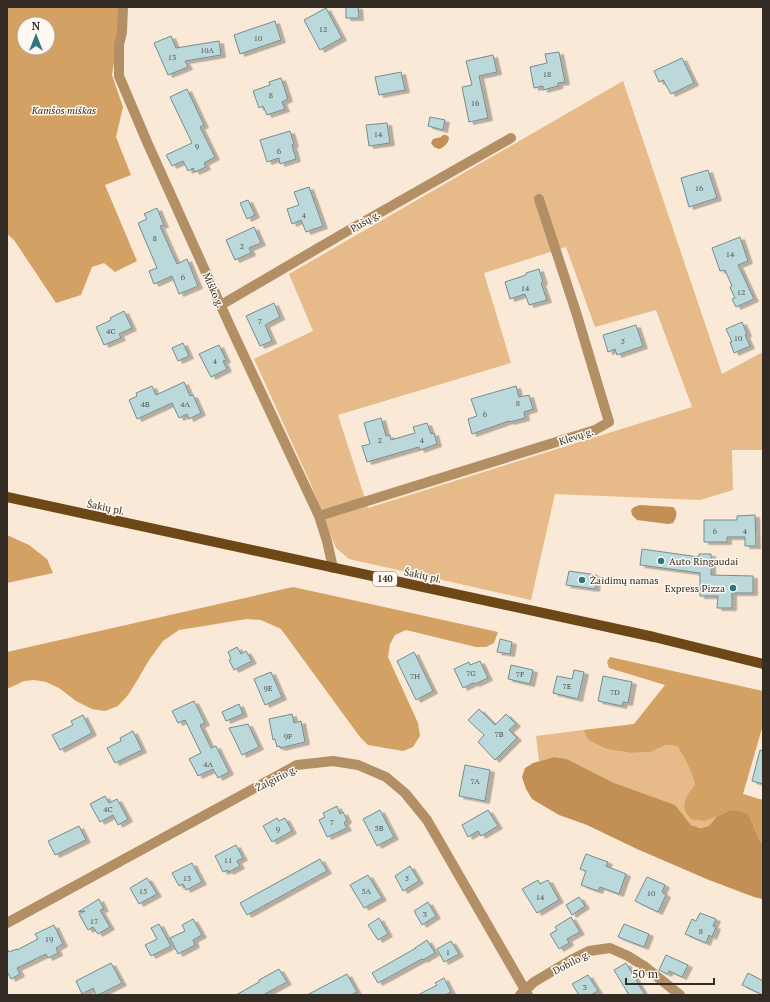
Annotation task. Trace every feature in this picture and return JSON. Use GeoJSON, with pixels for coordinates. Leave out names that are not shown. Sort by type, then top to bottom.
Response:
{"type":"FeatureCollection","features":[{"type":"Feature","properties":{"kind":"main road","name":"Šakių pl."},"geometry":{"type":"LineString","coordinates":[[7,497],[654,637],[763,664]]}},
{"type":"Feature","properties":{"kind":"street","name":"Miško g."},"geometry":{"type":"LineString","coordinates":[[123,7],[122,32],[118,60],[119,76],[147,142],[222,305],[230,326],[319,516],[327,541],[333,568]]}},
{"type":"Feature","properties":{"kind":"street","name":"Pušų g."},"geometry":{"type":"LineString","coordinates":[[222,305],[350,229],[511,138]]}},
{"type":"Feature","properties":{"kind":"street","name":"Klevų g."},"geometry":{"type":"LineString","coordinates":[[319,516],[595,430],[609,422],[576,312],[539,199]]}},
{"type":"Feature","properties":{"kind":"street","name":"Žalgirio g."},"geometry":{"type":"LineString","coordinates":[[7,923],[297,765],[333,761],[358,765],[386,777],[406,793],[427,820],[524,993]]}},
{"type":"Feature","properties":{"kind":"street","name":"Dobilo g."},"geometry":{"type":"LineString","coordinates":[[524,993],[534,982],[571,960],[589,951],[610,948],[628,956],[644,966],[680,995]]}},
{"type":"Feature","properties":{"kind":"shaded area"},"geometry":{"type":"Polygon","coordinates":[[[623,81],[722,374],[763,352],[763,450],[732,450],[733,490],[700,500],[555,494],[531,600],[349,559],[336,548],[309,480],[254,359],[313,331],[289,274],[623,81]],[[566,247],[484,273],[511,363],[338,415],[368,508],[692,407],[656,310],[595,327],[566,247]]]}},
{"type":"Feature","properties":{"kind":"shaded area"},"geometry":{"type":"Polygon","coordinates":[[[443,135],[449,137],[447,143],[439,149],[434,147],[431,143],[433,139],[443,135]]]}},
{"type":"Feature","properties":{"kind":"shaded area"},"geometry":{"type":"Polygon","coordinates":[[[640,505],[673,507],[676,511],[676,517],[673,523],[668,524],[637,520],[632,515],[631,510],[640,505]]]}},
{"type":"Feature","properties":{"kind":"shaded area"},"geometry":{"type":"Polygon","coordinates":[[[583,730],[588,740],[606,749],[631,753],[651,752],[666,745],[677,746],[688,764],[695,784],[684,802],[705,821],[716,817],[709,826],[695,827],[684,817],[567,759],[554,757],[539,761],[536,736],[583,730]]]}},
{"type":"Feature","properties":{"kind":"shaded area"},"geometry":{"type":"Polygon","coordinates":[[[554,757],[567,759],[614,783],[675,805],[691,825],[700,828],[709,826],[716,817],[730,810],[747,814],[760,841],[763,844],[763,899],[709,880],[637,849],[587,825],[559,815],[532,799],[526,789],[522,777],[525,768],[533,763],[554,757]]]}},
{"type":"Feature","properties":{"kind":"green space","name":"Kamšos miškas"},"geometry":{"type":"Polygon","coordinates":[[[7,7],[120,7],[120,26],[112,75],[123,107],[116,137],[131,175],[105,185],[137,261],[115,272],[104,263],[92,267],[81,295],[56,303],[14,240],[7,234],[7,7]]]}},
{"type":"Feature","properties":{"kind":"green space"},"geometry":{"type":"Polygon","coordinates":[[[7,535],[29,545],[47,559],[53,573],[7,583],[7,535]]]}},
{"type":"Feature","properties":{"kind":"green space"},"geometry":{"type":"Polygon","coordinates":[[[293,587],[498,632],[494,643],[486,647],[476,647],[406,630],[395,635],[390,644],[388,657],[418,723],[420,736],[413,747],[403,751],[368,745],[360,737],[281,629],[261,620],[247,619],[179,630],[163,641],[149,660],[128,695],[118,706],[105,711],[92,709],[76,701],[59,688],[46,682],[34,680],[24,681],[7,689],[7,652],[293,587]]]}},
{"type":"Feature","properties":{"kind":"green space"},"geometry":{"type":"Polygon","coordinates":[[[610,657],[763,691],[763,725],[743,794],[763,800],[763,844],[760,841],[751,820],[730,810],[705,821],[691,819],[685,810],[684,805],[686,798],[695,784],[688,764],[677,746],[666,745],[651,752],[631,753],[606,749],[588,740],[583,730],[634,724],[665,685],[609,668],[607,662],[610,657]]]}},
{"type":"Feature","properties":{"kind":"building"},"geometry":{"type":"Polygon","coordinates":[[[346,7],[358,7],[359,18],[346,18],[346,7]]]}},
{"type":"Feature","properties":{"kind":"building"},"geometry":{"type":"Polygon","coordinates":[[[326,8],[342,38],[320,50],[304,20],[326,8]]]}},
{"type":"Feature","properties":{"kind":"building"},"geometry":{"type":"Polygon","coordinates":[[[275,21],[281,40],[240,54],[234,35],[275,21]]]}},
{"type":"Feature","properties":{"kind":"building"},"geometry":{"type":"Polygon","coordinates":[[[171,36],[176,48],[219,41],[221,55],[185,61],[188,67],[168,75],[154,43],[171,36]]]}},
{"type":"Feature","properties":{"kind":"building"},"geometry":{"type":"Polygon","coordinates":[[[559,52],[565,82],[558,83],[558,86],[543,90],[543,86],[534,88],[530,67],[547,63],[545,54],[559,52]]]}},
{"type":"Feature","properties":{"kind":"building"},"geometry":{"type":"Polygon","coordinates":[[[493,55],[497,72],[479,76],[488,118],[469,122],[462,87],[472,85],[466,61],[493,55]]]}},
{"type":"Feature","properties":{"kind":"building"},"geometry":{"type":"Polygon","coordinates":[[[682,58],[694,83],[671,94],[663,80],[659,82],[654,71],[682,58]]]}},
{"type":"Feature","properties":{"kind":"building"},"geometry":{"type":"Polygon","coordinates":[[[401,72],[405,90],[379,95],[375,77],[401,72]]]}},
{"type":"Feature","properties":{"kind":"building"},"geometry":{"type":"Polygon","coordinates":[[[281,78],[288,99],[282,102],[285,109],[267,115],[263,106],[259,108],[253,91],[270,85],[269,82],[281,78]]]}},
{"type":"Feature","properties":{"kind":"building"},"geometry":{"type":"Polygon","coordinates":[[[187,89],[204,125],[200,127],[215,157],[204,163],[206,167],[195,172],[193,168],[188,171],[183,161],[172,166],[166,155],[192,143],[170,97],[187,89]]]}},
{"type":"Feature","properties":{"kind":"building"},"geometry":{"type":"Polygon","coordinates":[[[430,117],[445,120],[443,130],[428,126],[430,117]]]}},
{"type":"Feature","properties":{"kind":"building"},"geometry":{"type":"Polygon","coordinates":[[[387,123],[390,143],[369,146],[366,125],[387,123]]]}},
{"type":"Feature","properties":{"kind":"building"},"geometry":{"type":"Polygon","coordinates":[[[290,131],[296,159],[280,164],[279,158],[267,162],[260,140],[290,131]]]}},
{"type":"Feature","properties":{"kind":"building"},"geometry":{"type":"Polygon","coordinates":[[[708,170],[717,198],[689,207],[681,178],[708,170]]]}},
{"type":"Feature","properties":{"kind":"building"},"geometry":{"type":"Polygon","coordinates":[[[309,187],[323,226],[306,232],[301,220],[292,224],[287,209],[299,205],[294,192],[309,187]]]}},
{"type":"Feature","properties":{"kind":"building"},"geometry":{"type":"Polygon","coordinates":[[[248,200],[255,215],[247,219],[240,203],[248,200]]]}},
{"type":"Feature","properties":{"kind":"building"},"geometry":{"type":"Polygon","coordinates":[[[157,208],[164,225],[160,226],[177,264],[187,259],[198,286],[179,294],[172,276],[154,284],[149,271],[157,268],[138,223],[147,219],[144,214],[157,208]]]}},
{"type":"Feature","properties":{"kind":"building"},"geometry":{"type":"Polygon","coordinates":[[[254,227],[261,243],[249,248],[251,253],[235,260],[226,240],[254,227]]]}},
{"type":"Feature","properties":{"kind":"building"},"geometry":{"type":"Polygon","coordinates":[[[740,237],[748,261],[738,265],[754,299],[736,307],[732,299],[735,298],[730,287],[732,286],[725,270],[720,271],[712,248],[740,237]]]}},
{"type":"Feature","properties":{"kind":"building"},"geometry":{"type":"Polygon","coordinates":[[[539,269],[543,282],[541,283],[547,300],[529,305],[525,294],[510,299],[505,282],[539,269]]]}},
{"type":"Feature","properties":{"kind":"building"},"geometry":{"type":"Polygon","coordinates":[[[274,303],[280,317],[265,325],[272,341],[260,346],[246,316],[274,303]]]}},
{"type":"Feature","properties":{"kind":"building"},"geometry":{"type":"Polygon","coordinates":[[[124,311],[132,328],[119,334],[121,338],[104,345],[96,327],[111,320],[110,318],[124,311]]]}},
{"type":"Feature","properties":{"kind":"building"},"geometry":{"type":"Polygon","coordinates":[[[742,322],[747,334],[745,335],[750,346],[734,353],[730,342],[732,342],[726,329],[742,322]]]}},
{"type":"Feature","properties":{"kind":"building"},"geometry":{"type":"Polygon","coordinates":[[[636,325],[643,346],[617,355],[615,349],[608,352],[603,335],[636,325]]]}},
{"type":"Feature","properties":{"kind":"building"},"geometry":{"type":"Polygon","coordinates":[[[183,343],[189,356],[178,361],[172,348],[183,343]]]}},
{"type":"Feature","properties":{"kind":"building"},"geometry":{"type":"Polygon","coordinates":[[[219,345],[226,360],[223,361],[227,369],[211,377],[199,354],[219,345]]]}},
{"type":"Feature","properties":{"kind":"building"},"geometry":{"type":"Polygon","coordinates":[[[184,382],[190,396],[193,395],[201,413],[189,419],[187,414],[179,418],[172,403],[137,419],[129,400],[137,396],[136,393],[152,386],[156,395],[184,382]]]}},
{"type":"Feature","properties":{"kind":"building"},"geometry":{"type":"Polygon","coordinates":[[[516,386],[519,397],[529,395],[533,409],[524,412],[525,418],[509,421],[472,434],[468,419],[477,416],[471,399],[516,386]]]}},
{"type":"Feature","properties":{"kind":"building"},"geometry":{"type":"Polygon","coordinates":[[[381,418],[386,436],[390,435],[391,440],[415,433],[413,427],[427,423],[431,434],[434,433],[437,444],[420,450],[419,447],[367,462],[362,446],[370,444],[364,423],[381,418]]]}},
{"type":"Feature","properties":{"kind":"building"},"geometry":{"type":"Polygon","coordinates":[[[755,515],[756,546],[745,546],[745,537],[727,537],[727,542],[704,542],[704,520],[737,520],[737,516],[755,515]]]}},
{"type":"Feature","properties":{"kind":"building"},"geometry":{"type":"Polygon","coordinates":[[[642,549],[699,557],[699,554],[711,554],[711,575],[753,576],[753,593],[732,593],[732,608],[717,608],[718,596],[700,596],[700,573],[640,565],[642,549]]]}},
{"type":"Feature","properties":{"kind":"building","name":"Žaidimų namas"},"geometry":{"type":"Polygon","coordinates":[[[569,571],[597,575],[595,589],[566,585],[569,571]]]}},
{"type":"Feature","properties":{"kind":"building"},"geometry":{"type":"Polygon","coordinates":[[[500,639],[512,642],[510,654],[497,652],[500,639]]]}},
{"type":"Feature","properties":{"kind":"building"},"geometry":{"type":"Polygon","coordinates":[[[237,647],[241,654],[246,651],[252,661],[234,670],[229,660],[231,659],[228,652],[237,647]]]}},
{"type":"Feature","properties":{"kind":"building"},"geometry":{"type":"Polygon","coordinates":[[[414,652],[433,691],[416,700],[397,661],[414,652]]]}},
{"type":"Feature","properties":{"kind":"building"},"geometry":{"type":"Polygon","coordinates":[[[480,661],[488,678],[463,688],[454,669],[469,662],[470,665],[480,661]]]}},
{"type":"Feature","properties":{"kind":"building"},"geometry":{"type":"Polygon","coordinates":[[[511,665],[533,670],[530,684],[508,679],[511,665]]]}},
{"type":"Feature","properties":{"kind":"building"},"geometry":{"type":"Polygon","coordinates":[[[574,670],[584,672],[578,699],[553,693],[557,676],[572,679],[574,670]]]}},
{"type":"Feature","properties":{"kind":"building"},"geometry":{"type":"Polygon","coordinates":[[[271,672],[282,697],[265,705],[254,679],[271,672]]]}},
{"type":"Feature","properties":{"kind":"building"},"geometry":{"type":"Polygon","coordinates":[[[603,676],[632,682],[628,703],[623,702],[622,706],[598,701],[603,676]]]}},
{"type":"Feature","properties":{"kind":"building"},"geometry":{"type":"Polygon","coordinates":[[[194,701],[205,723],[200,725],[211,748],[216,746],[229,772],[218,778],[213,769],[198,776],[189,759],[201,753],[185,720],[178,723],[172,711],[194,701]]]}},
{"type":"Feature","properties":{"kind":"building"},"geometry":{"type":"Polygon","coordinates":[[[239,704],[243,714],[226,721],[222,712],[239,704]]]}},
{"type":"Feature","properties":{"kind":"building"},"geometry":{"type":"Polygon","coordinates":[[[479,709],[495,725],[506,714],[516,724],[509,730],[517,738],[495,760],[478,742],[484,735],[468,720],[479,709]]]}},
{"type":"Feature","properties":{"kind":"building"},"geometry":{"type":"Polygon","coordinates":[[[292,714],[294,723],[301,721],[305,742],[280,748],[280,746],[277,747],[275,739],[273,740],[269,719],[292,714]]]}},
{"type":"Feature","properties":{"kind":"building"},"geometry":{"type":"Polygon","coordinates":[[[83,715],[92,733],[60,750],[52,735],[73,725],[71,721],[83,715]]]}},
{"type":"Feature","properties":{"kind":"building"},"geometry":{"type":"Polygon","coordinates":[[[248,724],[259,747],[242,755],[229,728],[248,724]]]}},
{"type":"Feature","properties":{"kind":"building"},"geometry":{"type":"Polygon","coordinates":[[[133,731],[142,750],[115,763],[107,748],[121,741],[120,738],[133,731]]]}},
{"type":"Feature","properties":{"kind":"building"},"geometry":{"type":"Polygon","coordinates":[[[760,750],[763,751],[763,784],[752,781],[760,750]]]}},
{"type":"Feature","properties":{"kind":"building"},"geometry":{"type":"Polygon","coordinates":[[[465,765],[490,770],[485,801],[459,796],[465,765]]]}},
{"type":"Feature","properties":{"kind":"building"},"geometry":{"type":"Polygon","coordinates":[[[105,796],[109,803],[117,799],[128,819],[118,825],[113,815],[100,822],[90,804],[105,796]]]}},
{"type":"Feature","properties":{"kind":"building"},"geometry":{"type":"Polygon","coordinates":[[[337,806],[340,814],[343,812],[347,820],[344,823],[347,828],[327,837],[319,820],[325,817],[323,813],[337,806]]]}},
{"type":"Feature","properties":{"kind":"building"},"geometry":{"type":"Polygon","coordinates":[[[380,810],[394,837],[377,846],[363,819],[380,810]]]}},
{"type":"Feature","properties":{"kind":"building"},"geometry":{"type":"Polygon","coordinates":[[[488,810],[498,826],[481,836],[478,831],[468,837],[462,825],[488,810]]]}},
{"type":"Feature","properties":{"kind":"building"},"geometry":{"type":"Polygon","coordinates":[[[277,818],[279,821],[285,818],[292,831],[272,842],[263,826],[277,818]]]}},
{"type":"Feature","properties":{"kind":"building"},"geometry":{"type":"Polygon","coordinates":[[[79,826],[86,840],[55,855],[48,841],[79,826]]]}},
{"type":"Feature","properties":{"kind":"building"},"geometry":{"type":"Polygon","coordinates":[[[236,845],[243,858],[237,861],[240,866],[229,872],[228,870],[223,872],[215,856],[236,845]]]}},
{"type":"Feature","properties":{"kind":"building"},"geometry":{"type":"Polygon","coordinates":[[[586,854],[608,862],[606,866],[626,874],[619,894],[600,887],[598,891],[581,885],[586,871],[580,869],[586,854]]]}},
{"type":"Feature","properties":{"kind":"building"},"geometry":{"type":"Polygon","coordinates":[[[320,859],[327,871],[247,915],[240,903],[320,859]]]}},
{"type":"Feature","properties":{"kind":"building"},"geometry":{"type":"Polygon","coordinates":[[[192,863],[202,882],[186,890],[183,884],[179,886],[172,873],[192,863]]]}},
{"type":"Feature","properties":{"kind":"building"},"geometry":{"type":"Polygon","coordinates":[[[410,866],[419,881],[403,891],[395,876],[410,866]]]}},
{"type":"Feature","properties":{"kind":"building"},"geometry":{"type":"Polygon","coordinates":[[[368,875],[382,898],[364,908],[350,885],[368,875]]]}},
{"type":"Feature","properties":{"kind":"building"},"geometry":{"type":"Polygon","coordinates":[[[647,877],[665,885],[662,892],[666,895],[658,912],[635,901],[647,877]]]}},
{"type":"Feature","properties":{"kind":"building"},"geometry":{"type":"Polygon","coordinates":[[[147,878],[157,894],[139,904],[130,888],[147,878]]]}},
{"type":"Feature","properties":{"kind":"building"},"geometry":{"type":"Polygon","coordinates":[[[538,880],[540,884],[548,880],[559,900],[537,913],[522,889],[538,880]]]}},
{"type":"Feature","properties":{"kind":"building"},"geometry":{"type":"Polygon","coordinates":[[[579,897],[585,906],[572,915],[566,905],[579,897]]]}},
{"type":"Feature","properties":{"kind":"building"},"geometry":{"type":"Polygon","coordinates":[[[99,899],[104,909],[100,910],[110,927],[98,934],[93,927],[88,930],[79,914],[85,911],[78,912],[99,899]]]}},
{"type":"Feature","properties":{"kind":"building"},"geometry":{"type":"Polygon","coordinates":[[[428,902],[436,916],[422,925],[414,911],[428,902]]]}},
{"type":"Feature","properties":{"kind":"building"},"geometry":{"type":"Polygon","coordinates":[[[700,913],[716,919],[713,926],[716,927],[712,937],[709,935],[706,943],[685,934],[692,919],[696,921],[700,913]]]}},
{"type":"Feature","properties":{"kind":"building"},"geometry":{"type":"Polygon","coordinates":[[[571,917],[580,932],[567,939],[569,943],[559,949],[550,934],[557,930],[555,927],[571,917]]]}},
{"type":"Feature","properties":{"kind":"building"},"geometry":{"type":"Polygon","coordinates":[[[379,918],[388,934],[378,940],[368,925],[379,918]]]}},
{"type":"Feature","properties":{"kind":"building"},"geometry":{"type":"Polygon","coordinates":[[[193,919],[202,935],[193,940],[195,945],[178,954],[170,938],[185,931],[182,925],[193,919]]]}},
{"type":"Feature","properties":{"kind":"building"},"geometry":{"type":"Polygon","coordinates":[[[159,924],[171,946],[151,956],[145,945],[157,939],[151,928],[159,924]]]}},
{"type":"Feature","properties":{"kind":"building"},"geometry":{"type":"Polygon","coordinates":[[[624,924],[649,934],[644,947],[618,937],[624,924]]]}},
{"type":"Feature","properties":{"kind":"building"},"geometry":{"type":"Polygon","coordinates":[[[54,925],[63,944],[56,948],[58,953],[48,958],[46,954],[17,968],[20,974],[11,979],[7,973],[7,948],[9,952],[17,950],[38,939],[35,934],[54,925]]]}},
{"type":"Feature","properties":{"kind":"building"},"geometry":{"type":"Polygon","coordinates":[[[427,940],[435,953],[378,983],[372,973],[416,948],[427,940]]]}},
{"type":"Feature","properties":{"kind":"building"},"geometry":{"type":"Polygon","coordinates":[[[451,941],[459,954],[444,962],[437,949],[451,941]]]}},
{"type":"Feature","properties":{"kind":"building"},"geometry":{"type":"Polygon","coordinates":[[[666,955],[688,965],[682,977],[669,971],[667,974],[659,970],[666,955]]]}},
{"type":"Feature","properties":{"kind":"building"},"geometry":{"type":"Polygon","coordinates":[[[111,963],[122,983],[98,995],[96,995],[93,988],[82,994],[76,981],[111,963]]]}},
{"type":"Feature","properties":{"kind":"building"},"geometry":{"type":"Polygon","coordinates":[[[626,963],[645,995],[629,995],[614,970],[626,963]]]}},
{"type":"Feature","properties":{"kind":"building"},"geometry":{"type":"Polygon","coordinates":[[[279,969],[287,982],[263,995],[236,995],[259,982],[259,980],[279,969]]]}},
{"type":"Feature","properties":{"kind":"building"},"geometry":{"type":"Polygon","coordinates":[[[748,973],[763,981],[763,995],[742,985],[748,973]]]}},
{"type":"Feature","properties":{"kind":"building"},"geometry":{"type":"Polygon","coordinates":[[[347,974],[357,992],[351,995],[307,995],[347,974]]]}},
{"type":"Feature","properties":{"kind":"building"},"geometry":{"type":"Polygon","coordinates":[[[588,975],[598,991],[591,995],[579,995],[572,984],[588,975]]]}},
{"type":"Feature","properties":{"kind":"building"},"geometry":{"type":"Polygon","coordinates":[[[444,978],[451,992],[445,995],[418,995],[437,985],[435,983],[444,978]]]}},
{"type":"Feature","properties":{"kind":"place","name":"Auto Ringaudai"},"geometry":{"type":"Point","coordinates":[661,561]}},
{"type":"Feature","properties":{"kind":"place","name":"Žaidimų namas"},"geometry":{"type":"Point","coordinates":[582,580]}},
{"type":"Feature","properties":{"kind":"place","name":"Express Pizza"},"geometry":{"type":"Point","coordinates":[733,588]}}]}
